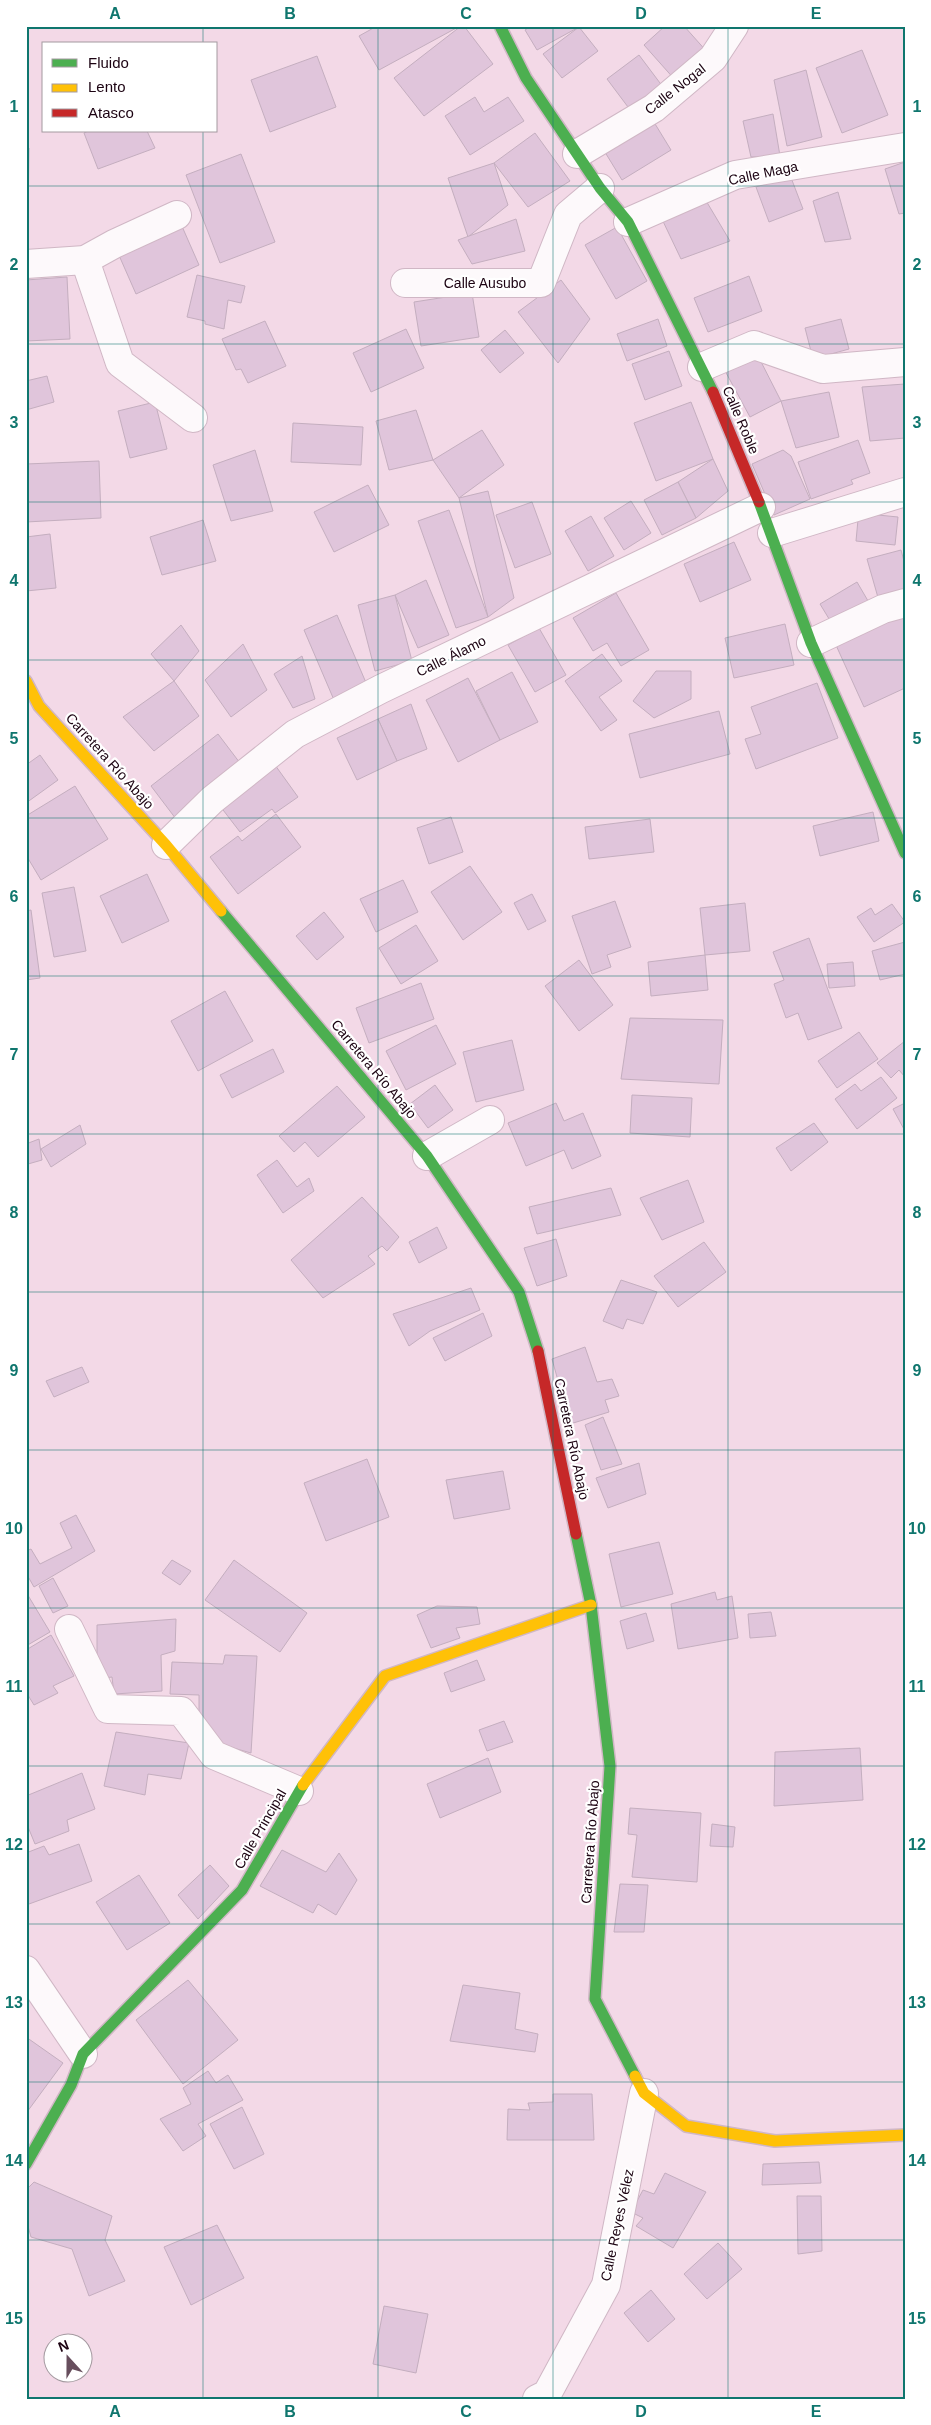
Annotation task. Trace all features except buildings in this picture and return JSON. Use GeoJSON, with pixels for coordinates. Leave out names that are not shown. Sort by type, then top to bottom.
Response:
{"type":"FeatureCollection","features":[{"type":"Feature","properties":{"kind":"street","name":"Calle Roble"},"geometry":{"type":"LineString","coordinates":[[500,26],[526,78],[600,188],[628,222],[702,367],[772,533],[811,643],[905,852]]}},
{"type":"Feature","properties":{"kind":"street","name":"Calle Nogal"},"geometry":{"type":"LineString","coordinates":[[577,154],[654,108],[713,58],[734,26]]}},
{"type":"Feature","properties":{"kind":"street","name":"Calle Maga"},"geometry":{"type":"LineString","coordinates":[[628,222],[736,175],[905,147]]}},
{"type":"Feature","properties":{"kind":"street","name":"Calle Ausubo"},"geometry":{"type":"LineString","coordinates":[[405,283],[541,283],[568,215],[600,188]]}},
{"type":"Feature","properties":{"kind":"street"},"geometry":{"type":"LineString","coordinates":[[26,264],[85,260],[114,244],[177,215]]}},
{"type":"Feature","properties":{"kind":"street"},"geometry":{"type":"LineString","coordinates":[[85,260],[120,363],[193,418]]}},
{"type":"Feature","properties":{"kind":"street"},"geometry":{"type":"LineString","coordinates":[[702,367],[754,345],[823,369],[905,362]]}},
{"type":"Feature","properties":{"kind":"street"},"geometry":{"type":"LineString","coordinates":[[772,533],[905,492]]}},
{"type":"Feature","properties":{"kind":"street","name":"Calle Álamo"},"geometry":{"type":"LineString","coordinates":[[166,845],[212,800],[295,734],[381,689],[761,507]]}},
{"type":"Feature","properties":{"kind":"street"},"geometry":{"type":"LineString","coordinates":[[811,643],[883,609],[905,604]]}},
{"type":"Feature","properties":{"kind":"street","name":"Carretera Río Abajo"},"geometry":{"type":"LineString","coordinates":[[26,681],[39,706],[166,845],[428,1156],[519,1292],[537,1347],[591,1605],[610,1766],[595,1999],[644,2093],[686,2126],[775,2141],[905,2135]]}},
{"type":"Feature","properties":{"kind":"street"},"geometry":{"type":"LineString","coordinates":[[428,1156],[490,1120]]}},
{"type":"Feature","properties":{"kind":"street","name":"Calle Principal"},"geometry":{"type":"LineString","coordinates":[[26,2164],[33,2134],[71,2085],[83,2054],[242,1890],[299,1791],[385,1676],[591,1605]]}},
{"type":"Feature","properties":{"kind":"street"},"geometry":{"type":"LineString","coordinates":[[69,1629],[108,1709],[181,1711],[214,1756],[299,1791]]}},
{"type":"Feature","properties":{"kind":"street"},"geometry":{"type":"LineString","coordinates":[[26,1970],[83,2054]]}},
{"type":"Feature","properties":{"kind":"street","name":"Calle Reyes Vélez"},"geometry":{"type":"LineString","coordinates":[[537,2399],[546,2394],[606,2284],[644,2093]]}},
{"type":"Feature","properties":{"kind":"traffic: fast"},"geometry":{"type":"LineString","coordinates":[[500,26],[526,78],[600,188],[628,222],[713,392]]}},
{"type":"Feature","properties":{"kind":"traffic: fast"},"geometry":{"type":"LineString","coordinates":[[759,502],[811,643],[905,853]]}},
{"type":"Feature","properties":{"kind":"traffic: fast"},"geometry":{"type":"LineString","coordinates":[[221,911],[427,1156],[519,1292],[538,1351]]}},
{"type":"Feature","properties":{"kind":"traffic: fast"},"geometry":{"type":"LineString","coordinates":[[576,1534],[591,1605],[610,1766],[595,1999],[635,2076]]}},
{"type":"Feature","properties":{"kind":"traffic: fast"},"geometry":{"type":"LineString","coordinates":[[26,2164],[71,2085],[83,2054],[242,1890],[303,1785]]}},
{"type":"Feature","properties":{"kind":"traffic: slow"},"geometry":{"type":"LineString","coordinates":[[26,681],[39,706],[166,845],[221,911]]}},
{"type":"Feature","properties":{"kind":"traffic: slow"},"geometry":{"type":"LineString","coordinates":[[303,1785],[385,1676],[591,1605]]}},
{"type":"Feature","properties":{"kind":"traffic: slow"},"geometry":{"type":"LineString","coordinates":[[635,2076],[644,2093],[686,2126],[775,2141],[905,2135]]}},
{"type":"Feature","properties":{"kind":"traffic: jam"},"geometry":{"type":"LineString","coordinates":[[713,392],[759,502]]}},
{"type":"Feature","properties":{"kind":"traffic: jam"},"geometry":{"type":"LineString","coordinates":[[538,1351],[576,1534]]}}]}
